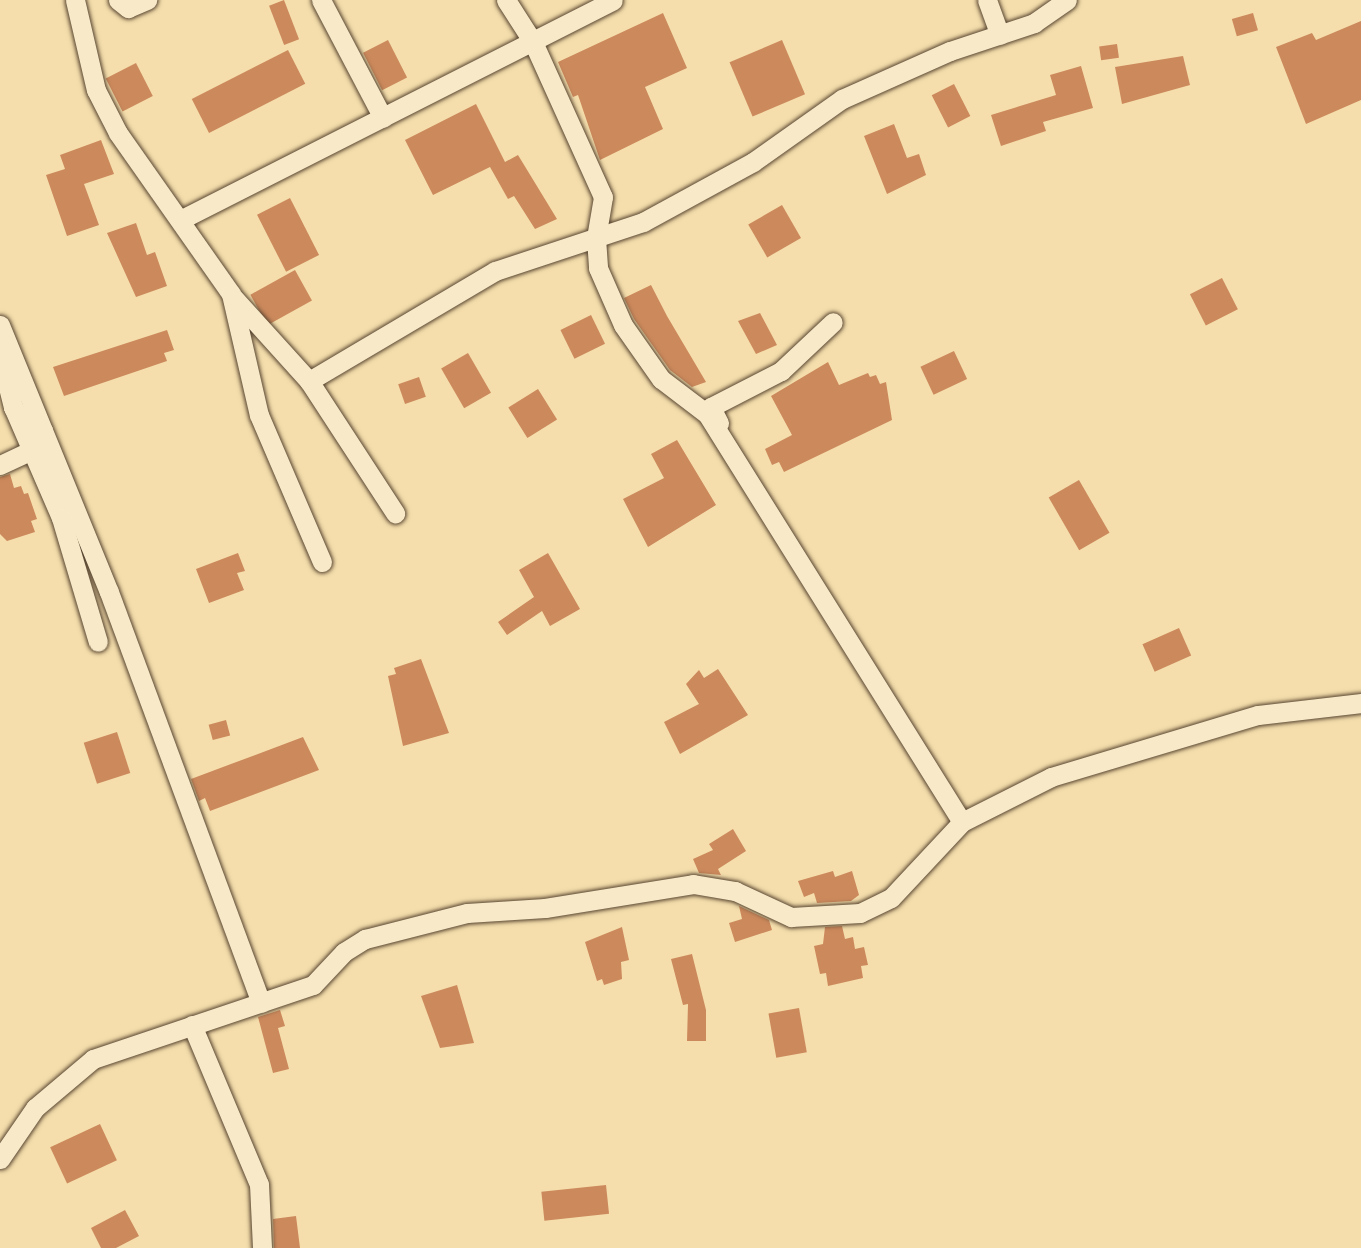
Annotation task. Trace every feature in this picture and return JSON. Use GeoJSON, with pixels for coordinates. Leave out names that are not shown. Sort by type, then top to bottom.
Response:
{"type":"FeatureCollection","features":[{"type":"Feature","properties":{"kind":"street"},"geometry":{"type":"LineString","coordinates":[[75,0],[96,90],[117,133],[182,219],[231,294],[309,381],[395,513]]}},
{"type":"Feature","properties":{"kind":"street"},"geometry":{"type":"LineString","coordinates":[[118,0],[128,8],[147,0]]}},
{"type":"Feature","properties":{"kind":"street"},"geometry":{"type":"LineString","coordinates":[[321,0],[383,118]]}},
{"type":"Feature","properties":{"kind":"street"},"geometry":{"type":"LineString","coordinates":[[506,0],[533,42],[603,197],[596,238],[598,268],[623,325],[661,380],[707,414],[962,822]]}},
{"type":"Feature","properties":{"kind":"street"},"geometry":{"type":"LineString","coordinates":[[182,219],[613,0]]}},
{"type":"Feature","properties":{"kind":"street"},"geometry":{"type":"LineString","coordinates":[[987,0],[1000,35]]}},
{"type":"Feature","properties":{"kind":"street"},"geometry":{"type":"LineString","coordinates":[[309,381],[495,271],[596,238],[695,196],[753,162],[842,99],[950,51],[1048,17],[1067,0]]}},
{"type":"Feature","properties":{"kind":"street"},"geometry":{"type":"LineString","coordinates":[[231,294],[260,415],[321,562]]}},
{"type":"Feature","properties":{"kind":"street"},"geometry":{"type":"LineString","coordinates":[[751,483],[710,407],[781,370],[833,322]]}},
{"type":"Feature","properties":{"kind":"street"},"geometry":{"type":"LineString","coordinates":[[0,325],[109,592],[261,1003]]}},
{"type":"Feature","properties":{"kind":"street"},"geometry":{"type":"LineString","coordinates":[[0,355],[13,407],[35,449],[98,642]]}},
{"type":"Feature","properties":{"kind":"street"},"geometry":{"type":"LineString","coordinates":[[13,407],[31,434],[43,430]]}},
{"type":"Feature","properties":{"kind":"street"},"geometry":{"type":"LineString","coordinates":[[0,465],[35,449]]}},
{"type":"Feature","properties":{"kind":"street"},"geometry":{"type":"LineString","coordinates":[[0,1159],[35,1108],[93,1059],[313,985],[344,952],[365,939],[467,913],[545,908],[693,884],[735,891],[791,917],[860,913],[891,898],[962,822],[1051,777],[1154,743],[1258,715],[1361,703]]}},
{"type":"Feature","properties":{"kind":"street"},"geometry":{"type":"LineString","coordinates":[[192,1026],[258,1184],[262,1248]]}},
{"type":"Feature","properties":{"kind":"building"},"geometry":{"type":"Polygon","coordinates":[[[284,0],[299,39],[284,45],[269,6],[284,0]]]}},
{"type":"Feature","properties":{"kind":"building"},"geometry":{"type":"Polygon","coordinates":[[[663,13],[687,68],[645,87],[663,129],[600,160],[578,95],[573,97],[558,62],[663,13]]]}},
{"type":"Feature","properties":{"kind":"building"},"geometry":{"type":"Polygon","coordinates":[[[1253,13],[1258,30],[1237,36],[1232,19],[1253,13]]]}},
{"type":"Feature","properties":{"kind":"building"},"geometry":{"type":"Polygon","coordinates":[[[1361,21],[1361,100],[1306,124],[1276,47],[1312,33],[1316,40],[1361,21]]]}},
{"type":"Feature","properties":{"kind":"building"},"geometry":{"type":"Polygon","coordinates":[[[388,40],[407,77],[382,90],[363,53],[388,40]]]}},
{"type":"Feature","properties":{"kind":"building"},"geometry":{"type":"Polygon","coordinates":[[[782,40],[805,94],[753,117],[730,62],[782,40]]]}},
{"type":"Feature","properties":{"kind":"building"},"geometry":{"type":"Polygon","coordinates":[[[1117,44],[1119,58],[1101,60],[1099,47],[1117,44]]]}},
{"type":"Feature","properties":{"kind":"building"},"geometry":{"type":"Polygon","coordinates":[[[288,50],[305,84],[209,133],[192,99],[288,50]]]}},
{"type":"Feature","properties":{"kind":"building"},"geometry":{"type":"Polygon","coordinates":[[[1183,56],[1190,85],[1122,104],[1115,67],[1183,56]]]}},
{"type":"Feature","properties":{"kind":"building"},"geometry":{"type":"Polygon","coordinates":[[[136,63],[153,96],[123,111],[106,78],[136,63]]]}},
{"type":"Feature","properties":{"kind":"building"},"geometry":{"type":"Polygon","coordinates":[[[1081,66],[1093,108],[1043,122],[1046,131],[1001,146],[991,115],[1056,95],[1050,75],[1081,66]]]}},
{"type":"Feature","properties":{"kind":"building"},"geometry":{"type":"Polygon","coordinates":[[[954,84],[970,116],[948,127],[932,95],[954,84]]]}},
{"type":"Feature","properties":{"kind":"building"},"geometry":{"type":"Polygon","coordinates":[[[476,104],[505,162],[518,155],[557,219],[535,229],[514,196],[508,199],[490,167],[433,195],[405,140],[476,104]]]}},
{"type":"Feature","properties":{"kind":"building"},"geometry":{"type":"Polygon","coordinates":[[[894,124],[907,158],[919,154],[926,175],[887,194],[864,136],[894,124]]]}},
{"type":"Feature","properties":{"kind":"building"},"geometry":{"type":"Polygon","coordinates":[[[101,140],[114,174],[84,184],[99,225],[67,236],[46,175],[65,169],[60,155],[101,140]]]}},
{"type":"Feature","properties":{"kind":"building"},"geometry":{"type":"Polygon","coordinates":[[[290,198],[319,255],[286,272],[257,215],[290,198]]]}},
{"type":"Feature","properties":{"kind":"building"},"geometry":{"type":"Polygon","coordinates":[[[782,205],[801,238],[767,257],[748,224],[782,205]]]}},
{"type":"Feature","properties":{"kind":"building"},"geometry":{"type":"Polygon","coordinates":[[[136,223],[147,255],[155,252],[167,286],[136,297],[107,233],[136,223]]]}},
{"type":"Feature","properties":{"kind":"building"},"geometry":{"type":"Polygon","coordinates":[[[295,270],[312,301],[267,325],[250,295],[295,270]]]}},
{"type":"Feature","properties":{"kind":"building"},"geometry":{"type":"Polygon","coordinates":[[[1222,278],[1238,309],[1206,326],[1190,294],[1222,278]]]}},
{"type":"Feature","properties":{"kind":"building"},"geometry":{"type":"Polygon","coordinates":[[[651,285],[706,382],[692,387],[670,370],[634,319],[624,298],[651,285]]]}},
{"type":"Feature","properties":{"kind":"building"},"geometry":{"type":"Polygon","coordinates":[[[760,313],[777,345],[756,354],[738,321],[760,313]]]}},
{"type":"Feature","properties":{"kind":"building"},"geometry":{"type":"Polygon","coordinates":[[[591,315],[605,344],[574,359],[560,330],[591,315]]]}},
{"type":"Feature","properties":{"kind":"building"},"geometry":{"type":"Polygon","coordinates":[[[167,330],[174,350],[164,353],[167,361],[64,396],[53,367],[167,330]]]}},
{"type":"Feature","properties":{"kind":"building"},"geometry":{"type":"Polygon","coordinates":[[[954,351],[967,379],[934,395],[920,367],[954,351]]]}},
{"type":"Feature","properties":{"kind":"building"},"geometry":{"type":"Polygon","coordinates":[[[468,353],[491,393],[464,408],[441,368],[468,353]]]}},
{"type":"Feature","properties":{"kind":"building"},"geometry":{"type":"Polygon","coordinates":[[[828,362],[839,385],[868,373],[870,377],[876,375],[880,384],[886,382],[892,420],[784,472],[779,462],[772,465],[765,449],[792,435],[771,396],[828,362]]]}},
{"type":"Feature","properties":{"kind":"building"},"geometry":{"type":"Polygon","coordinates":[[[419,377],[426,397],[405,404],[398,384],[419,377]]]}},
{"type":"Feature","properties":{"kind":"building"},"geometry":{"type":"Polygon","coordinates":[[[538,389],[557,420],[527,438],[508,408],[538,389]]]}},
{"type":"Feature","properties":{"kind":"building"},"geometry":{"type":"Polygon","coordinates":[[[677,440],[716,505],[648,547],[623,499],[664,478],[651,454],[677,440]]]}},
{"type":"Feature","properties":{"kind":"building"},"geometry":{"type":"Polygon","coordinates":[[[10,474],[14,488],[21,486],[24,494],[28,493],[37,519],[31,521],[35,532],[7,541],[0,534],[0,477],[10,474]]]}},
{"type":"Feature","properties":{"kind":"building"},"geometry":{"type":"Polygon","coordinates":[[[1079,480],[1110,533],[1079,550],[1049,498],[1079,480]]]}},
{"type":"Feature","properties":{"kind":"building"},"geometry":{"type":"Polygon","coordinates":[[[238,553],[245,571],[237,573],[244,590],[209,603],[196,569],[238,553]]]}},
{"type":"Feature","properties":{"kind":"building"},"geometry":{"type":"Polygon","coordinates":[[[548,553],[580,609],[550,626],[542,611],[507,635],[498,622],[534,597],[519,570],[548,553]]]}},
{"type":"Feature","properties":{"kind":"building"},"geometry":{"type":"Polygon","coordinates":[[[1179,628],[1191,655],[1155,672],[1142,644],[1179,628]]]}},
{"type":"Feature","properties":{"kind":"building"},"geometry":{"type":"Polygon","coordinates":[[[421,659],[449,733],[403,746],[388,676],[396,674],[394,668],[421,659]]]}},
{"type":"Feature","properties":{"kind":"building"},"geometry":{"type":"Polygon","coordinates":[[[718,669],[748,715],[680,754],[664,722],[699,704],[686,684],[699,670],[704,678],[718,669]]]}},
{"type":"Feature","properties":{"kind":"building"},"geometry":{"type":"Polygon","coordinates":[[[226,720],[230,735],[213,740],[209,725],[226,720]]]}},
{"type":"Feature","properties":{"kind":"building"},"geometry":{"type":"Polygon","coordinates":[[[117,732],[130,773],[97,784],[84,743],[117,732]]]}},
{"type":"Feature","properties":{"kind":"building"},"geometry":{"type":"Polygon","coordinates":[[[303,737],[319,770],[210,811],[205,798],[199,801],[191,779],[303,737]]]}},
{"type":"Feature","properties":{"kind":"building"},"geometry":{"type":"Polygon","coordinates":[[[733,829],[746,851],[718,869],[721,875],[699,873],[693,859],[713,850],[709,844],[733,829]]]}},
{"type":"Feature","properties":{"kind":"building"},"geometry":{"type":"Polygon","coordinates":[[[833,871],[835,877],[852,871],[859,895],[851,901],[817,903],[814,893],[804,897],[798,881],[833,871]]]}},
{"type":"Feature","properties":{"kind":"building"},"geometry":{"type":"Polygon","coordinates":[[[739,906],[769,920],[772,930],[735,942],[729,923],[742,919],[739,906]]]}},
{"type":"Feature","properties":{"kind":"building"},"geometry":{"type":"Polygon","coordinates":[[[842,926],[845,939],[853,937],[855,949],[864,947],[868,965],[861,966],[863,978],[828,986],[826,973],[820,974],[814,946],[823,944],[825,927],[842,926]]]}},
{"type":"Feature","properties":{"kind":"building"},"geometry":{"type":"Polygon","coordinates":[[[622,927],[629,960],[621,962],[622,979],[604,985],[602,979],[597,981],[585,942],[622,927]]]}},
{"type":"Feature","properties":{"kind":"building"},"geometry":{"type":"Polygon","coordinates":[[[692,954],[706,1010],[706,1041],[687,1041],[688,1004],[683,1005],[671,959],[692,954]]]}},
{"type":"Feature","properties":{"kind":"building"},"geometry":{"type":"Polygon","coordinates":[[[457,985],[474,1043],[440,1048],[421,996],[457,985]]]}},
{"type":"Feature","properties":{"kind":"building"},"geometry":{"type":"Polygon","coordinates":[[[799,1008],[807,1052],[776,1058],[768,1013],[799,1008]]]}},
{"type":"Feature","properties":{"kind":"building"},"geometry":{"type":"Polygon","coordinates":[[[280,1010],[285,1026],[278,1028],[289,1069],[273,1073],[258,1017],[280,1010]]]}},
{"type":"Feature","properties":{"kind":"building"},"geometry":{"type":"Polygon","coordinates":[[[100,1124],[117,1160],[67,1183],[50,1147],[100,1124]]]}},
{"type":"Feature","properties":{"kind":"building"},"geometry":{"type":"Polygon","coordinates":[[[606,1185],[609,1214],[544,1221],[541,1192],[606,1185]]]}},
{"type":"Feature","properties":{"kind":"building"},"geometry":{"type":"Polygon","coordinates":[[[125,1210],[139,1236],[116,1248],[101,1248],[91,1228],[125,1210]]]}},
{"type":"Feature","properties":{"kind":"building"},"geometry":{"type":"Polygon","coordinates":[[[296,1216],[300,1248],[274,1248],[273,1219],[296,1216]]]}}]}
